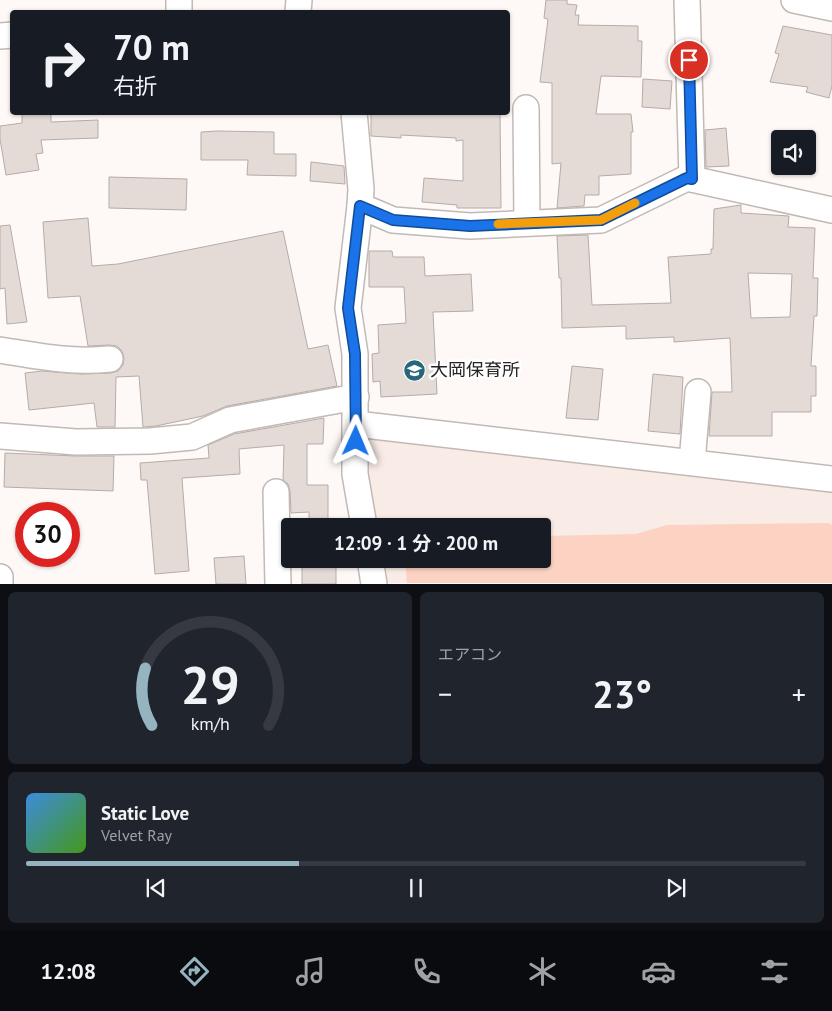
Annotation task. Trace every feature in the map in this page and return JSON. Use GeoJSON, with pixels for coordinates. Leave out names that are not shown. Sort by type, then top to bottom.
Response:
{"type":"FeatureCollection","features":[{"type":"Feature","properties":{"kind":"street"},"geometry":{"type":"LineString","coordinates":[[687,0],[692,179]]}},
{"type":"Feature","properties":{"kind":"street"},"geometry":{"type":"LineString","coordinates":[[794,0],[832,8]]}},
{"type":"Feature","properties":{"kind":"street"},"geometry":{"type":"LineString","coordinates":[[526,108],[527,223]]}},
{"type":"Feature","properties":{"kind":"street"},"geometry":{"type":"LineString","coordinates":[[354,115],[361,189],[348,308],[355,354],[355,474],[363,518]]}},
{"type":"Feature","properties":{"kind":"street"},"geometry":{"type":"LineString","coordinates":[[360,206],[393,220],[470,226],[601,220],[687,178],[832,210]]}},
{"type":"Feature","properties":{"kind":"street"},"geometry":{"type":"LineString","coordinates":[[0,350],[56,359],[85,361],[110,358]]}},
{"type":"Feature","properties":{"kind":"street"},"geometry":{"type":"LineString","coordinates":[[692,462],[698,392]]}},
{"type":"Feature","properties":{"kind":"street"},"geometry":{"type":"LineString","coordinates":[[0,436],[76,442],[150,441],[192,437],[230,420],[356,397]]}},
{"type":"Feature","properties":{"kind":"street"},"geometry":{"type":"LineString","coordinates":[[356,424],[832,479]]}},
{"type":"Feature","properties":{"kind":"street"},"geometry":{"type":"LineString","coordinates":[[276,492],[278,584]]}},
{"type":"Feature","properties":{"kind":"street"},"geometry":{"type":"LineString","coordinates":[[371,568],[374,584]]}},
{"type":"Feature","properties":{"kind":"street"},"geometry":{"type":"LineString","coordinates":[[0,577],[0,584]]}},
{"type":"Feature","properties":{"kind":"shaded area"},"geometry":{"type":"Polygon","coordinates":[[[368,433],[832,487],[832,583],[388,583],[386,568],[551,568],[551,518],[375,518],[369,477],[368,433]]]}},
{"type":"Feature","properties":{"kind":"shaded area"},"geometry":{"type":"Polygon","coordinates":[[[829,523],[832,525],[832,583],[407,583],[406,568],[551,568],[551,536],[636,534],[667,525],[829,523]]]}},
{"type":"Feature","properties":{"kind":"building"},"geometry":{"type":"Polygon","coordinates":[[[546,0],[567,0],[567,4],[577,5],[575,15],[579,15],[578,25],[638,26],[638,41],[642,41],[641,77],[601,76],[596,114],[631,114],[633,132],[631,132],[631,174],[599,176],[599,195],[585,195],[584,206],[557,208],[561,163],[552,164],[552,83],[540,82],[548,19],[544,18],[546,0]]]}},
{"type":"Feature","properties":{"kind":"building"},"geometry":{"type":"Polygon","coordinates":[[[783,26],[832,35],[832,86],[829,98],[806,92],[808,87],[770,82],[779,54],[775,53],[783,26]]]}},
{"type":"Feature","properties":{"kind":"building"},"geometry":{"type":"Polygon","coordinates":[[[643,79],[672,81],[670,109],[642,107],[643,79]]]}},
{"type":"Feature","properties":{"kind":"building"},"geometry":{"type":"Polygon","coordinates":[[[22,115],[51,115],[51,122],[98,120],[98,138],[41,140],[43,153],[36,154],[39,170],[6,175],[0,139],[0,126],[22,123],[22,115]]]}},
{"type":"Feature","properties":{"kind":"building"},"geometry":{"type":"Polygon","coordinates":[[[371,115],[500,115],[501,208],[457,208],[457,205],[422,202],[424,178],[463,181],[463,140],[456,141],[456,138],[401,135],[401,138],[371,136],[371,115]]]}},
{"type":"Feature","properties":{"kind":"building"},"geometry":{"type":"Polygon","coordinates":[[[726,128],[729,166],[706,167],[705,130],[726,128]]]}},
{"type":"Feature","properties":{"kind":"building"},"geometry":{"type":"Polygon","coordinates":[[[201,132],[274,132],[274,154],[296,154],[296,176],[247,175],[248,160],[201,160],[201,132]]]}},
{"type":"Feature","properties":{"kind":"building"},"geometry":{"type":"Polygon","coordinates":[[[311,162],[344,166],[345,184],[310,181],[311,162]]]}},
{"type":"Feature","properties":{"kind":"building"},"geometry":{"type":"Polygon","coordinates":[[[109,177],[187,179],[186,210],[109,208],[109,177]]]}},
{"type":"Feature","properties":{"kind":"building"},"geometry":{"type":"Polygon","coordinates":[[[741,205],[741,213],[789,216],[788,227],[815,228],[813,278],[818,278],[817,316],[814,316],[811,366],[816,366],[816,396],[811,396],[811,412],[772,412],[772,436],[709,436],[712,392],[732,392],[730,338],[674,342],[674,337],[626,339],[626,326],[562,328],[561,278],[559,278],[557,236],[588,235],[592,305],[671,303],[668,257],[711,254],[711,249],[713,249],[714,209],[741,205]],[[748,273],[751,318],[790,317],[792,274],[748,273]]]}},
{"type":"Feature","properties":{"kind":"building"},"geometry":{"type":"Polygon","coordinates":[[[88,218],[92,266],[118,264],[283,231],[308,349],[328,345],[337,386],[227,406],[203,416],[143,427],[139,376],[116,377],[115,427],[97,427],[94,403],[29,410],[25,373],[42,371],[81,374],[111,373],[118,371],[123,365],[122,351],[117,346],[88,346],[80,296],[48,298],[43,222],[88,218]]]}},
{"type":"Feature","properties":{"kind":"building"},"geometry":{"type":"Polygon","coordinates":[[[10,225],[27,322],[7,324],[5,288],[0,289],[0,226],[10,225]]]}},
{"type":"Feature","properties":{"kind":"building"},"geometry":{"type":"Polygon","coordinates":[[[369,251],[392,251],[393,257],[424,257],[425,276],[471,274],[473,311],[433,312],[437,394],[381,397],[380,381],[373,382],[372,354],[379,353],[378,325],[406,323],[404,287],[369,287],[369,251]]]}},
{"type":"Feature","properties":{"kind":"building"},"geometry":{"type":"Polygon","coordinates":[[[572,366],[603,369],[598,420],[566,418],[572,366]]]}},
{"type":"Feature","properties":{"kind":"building"},"geometry":{"type":"Polygon","coordinates":[[[653,374],[683,377],[680,434],[648,431],[653,374]]]}},
{"type":"Feature","properties":{"kind":"building"},"geometry":{"type":"Polygon","coordinates":[[[324,418],[323,444],[307,444],[307,485],[328,485],[328,518],[309,518],[309,512],[291,513],[290,491],[288,484],[283,480],[284,445],[239,449],[240,474],[182,478],[189,571],[155,574],[147,480],[141,480],[140,463],[209,458],[208,445],[234,434],[324,418]]]}},
{"type":"Feature","properties":{"kind":"building"},"geometry":{"type":"Polygon","coordinates":[[[5,453],[114,456],[113,491],[4,487],[5,453]]]}},
{"type":"Feature","properties":{"kind":"building"},"geometry":{"type":"Polygon","coordinates":[[[244,556],[246,584],[216,584],[214,558],[244,556]]]}},
{"type":"Feature","properties":{"kind":"building"},"geometry":{"type":"Polygon","coordinates":[[[302,568],[336,568],[336,584],[302,584],[302,568]]]}},
{"type":"Feature","properties":{"kind":"slow traffic"},"geometry":{"type":"LineString","coordinates":[[498,224],[601,220],[635,203]]}},
{"type":"Feature","properties":{"kind":"place","name":"大岡保育所"},"geometry":{"type":"Point","coordinates":[414,370]}},
{"type":"Feature","properties":{"kind":"route"},"geometry":{"type":"LineString","coordinates":[[356,441],[355,354],[348,308],[360,206],[393,220],[470,226],[601,220],[687,178],[692,179],[689,60]]}}]}
